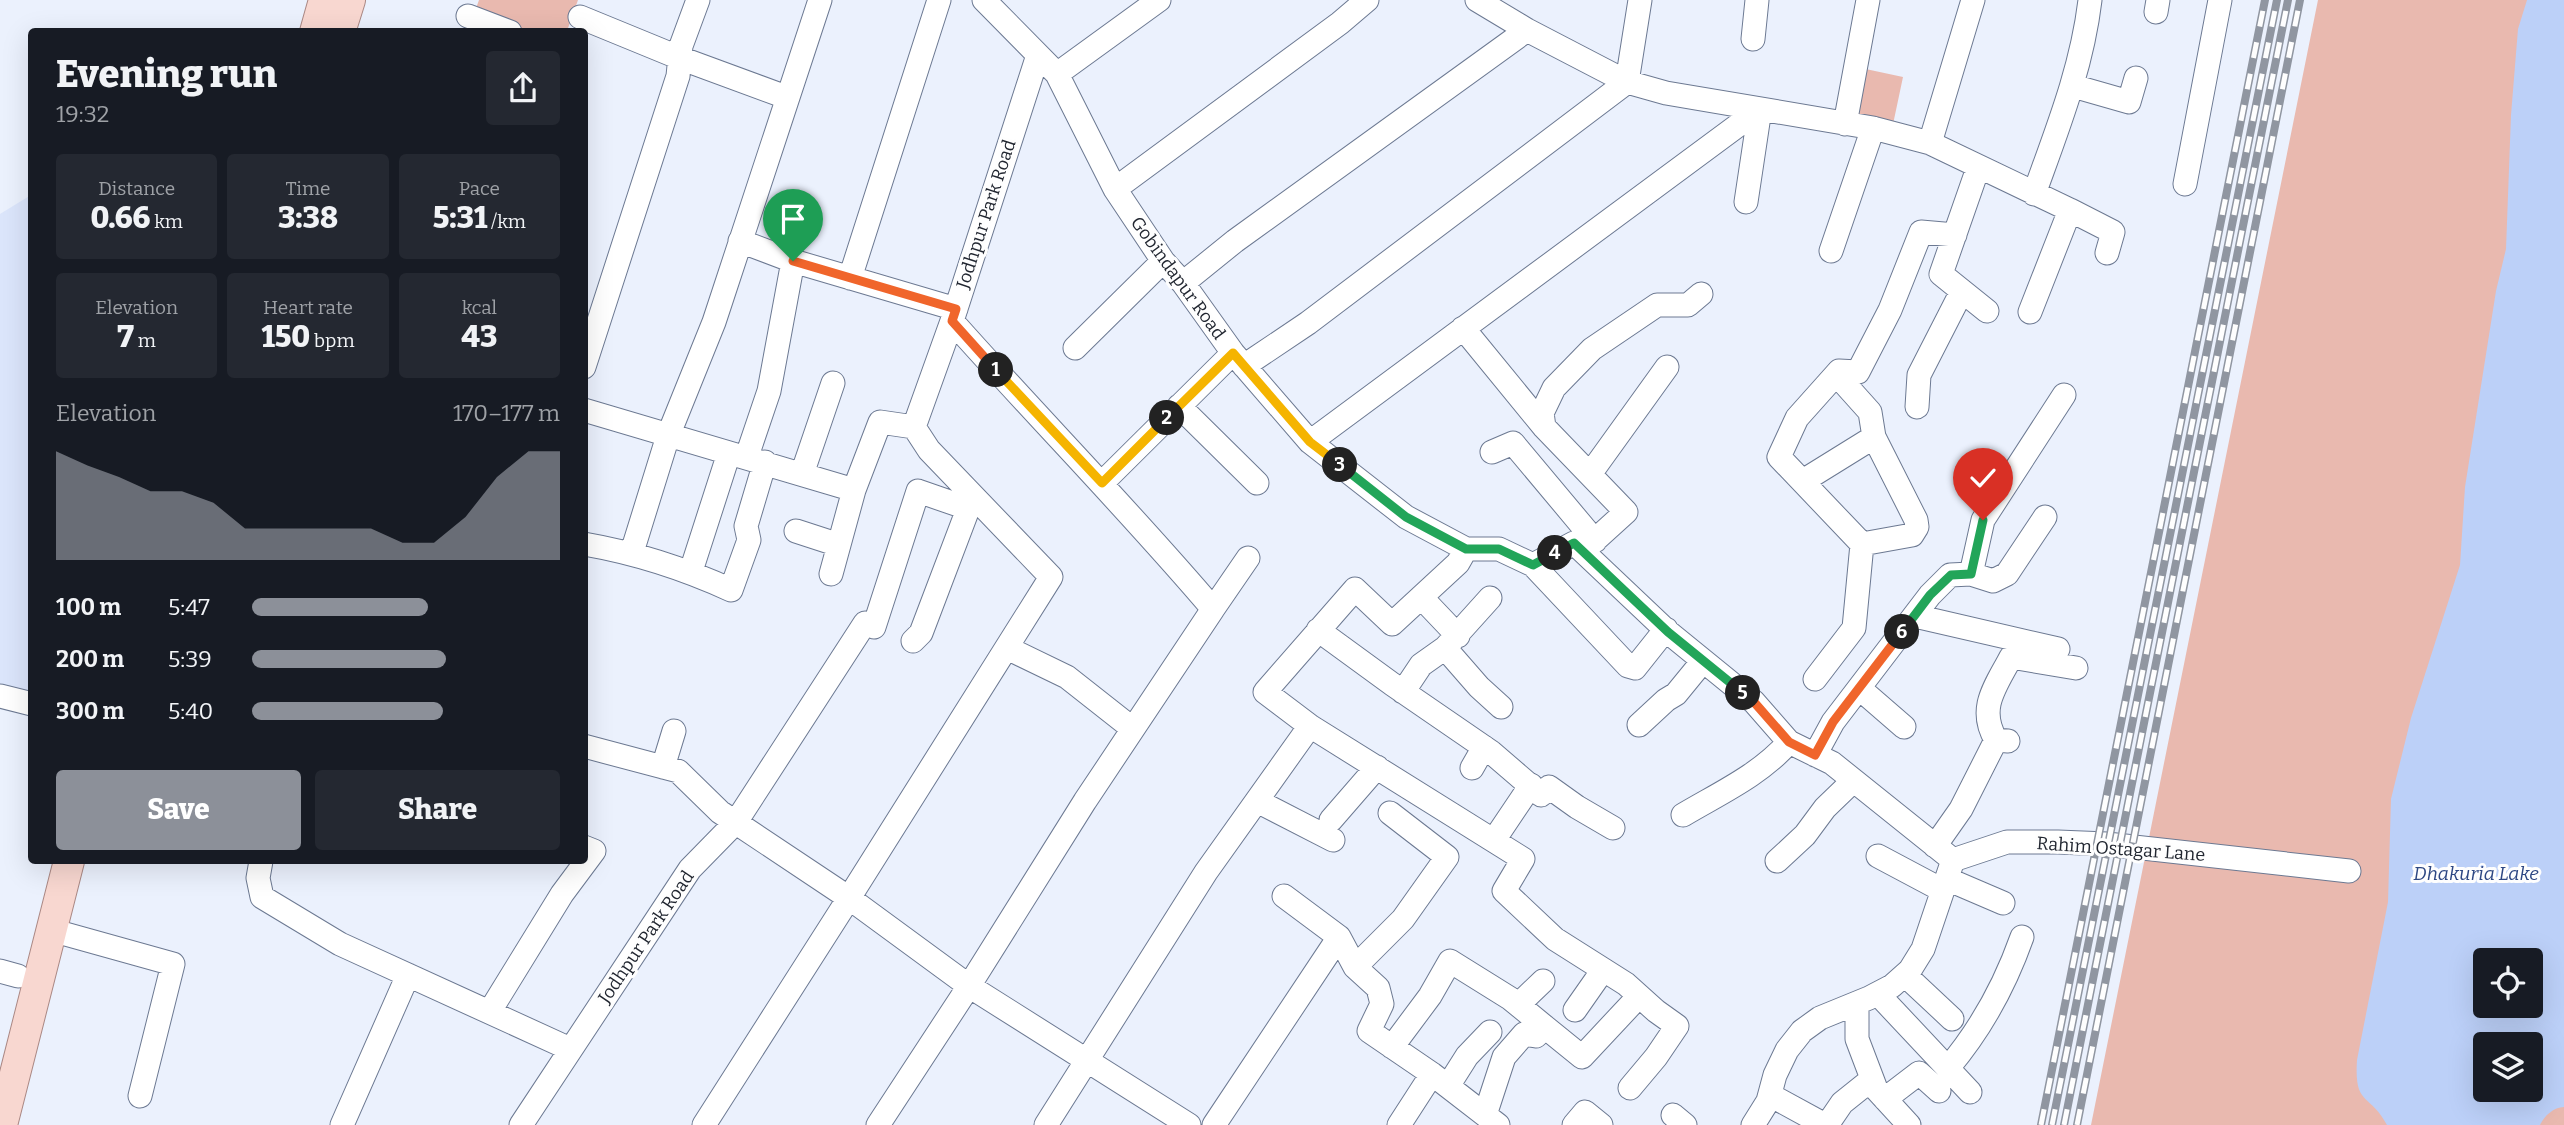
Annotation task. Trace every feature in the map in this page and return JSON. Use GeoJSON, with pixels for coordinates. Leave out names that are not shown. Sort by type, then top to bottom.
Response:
{"type":"FeatureCollection","features":[{"type":"Feature","properties":{"kind":"main road"},"geometry":{"type":"LineString","coordinates":[[316,28],[324,0]]}},
{"type":"Feature","properties":{"kind":"main road"},"geometry":{"type":"LineString","coordinates":[[341,28],[350,0]]}},
{"type":"Feature","properties":{"kind":"main road"},"geometry":{"type":"LineString","coordinates":[[0,1049],[9,973],[48,864]]}},
{"type":"Feature","properties":{"kind":"main road"},"geometry":{"type":"LineString","coordinates":[[2,1125],[68,864]]}},
{"type":"Feature","properties":{"kind":"street"},"geometry":{"type":"LineString","coordinates":[[588,355],[678,76],[681,46],[698,0]]}},
{"type":"Feature","properties":{"kind":"street"},"geometry":{"type":"LineString","coordinates":[[632,552],[668,436],[714,322],[820,0]]}},
{"type":"Feature","properties":{"kind":"street"},"geometry":{"type":"LineString","coordinates":[[850,278],[939,0]]}},
{"type":"Feature","properties":{"kind":"street","name":"Gobindapur Road"},"geometry":{"type":"LineString","coordinates":[[984,0],[1057,74],[1115,189],[1163,261],[1183,283],[1238,360],[1310,442],[1406,517],[1466,549],[1499,549],[1533,565]]}},
{"type":"Feature","properties":{"kind":"street"},"geometry":{"type":"LineString","coordinates":[[1057,74],[1159,0]]}},
{"type":"Feature","properties":{"kind":"street"},"geometry":{"type":"LineString","coordinates":[[1115,189],[1340,23],[1367,0]]}},
{"type":"Feature","properties":{"kind":"street"},"geometry":{"type":"LineString","coordinates":[[1478,0],[1507,9],[1527,30],[1627,82],[1666,93],[1873,128],[1930,143],[2113,232],[2107,253]]}},
{"type":"Feature","properties":{"kind":"street"},"geometry":{"type":"LineString","coordinates":[[1102,483],[1179,406],[1238,360],[1308,323],[1627,82],[1640,0]]}},
{"type":"Feature","properties":{"kind":"street"},"geometry":{"type":"LineString","coordinates":[[1753,39],[1757,0]]}},
{"type":"Feature","properties":{"kind":"street"},"geometry":{"type":"LineString","coordinates":[[1844,124],[1868,0]]}},
{"type":"Feature","properties":{"kind":"street"},"geometry":{"type":"LineString","coordinates":[[1930,143],[1973,0]]}},
{"type":"Feature","properties":{"kind":"street"},"geometry":{"type":"LineString","coordinates":[[2034,194],[2073,86],[2086,37],[2090,0]]}},
{"type":"Feature","properties":{"kind":"street"},"geometry":{"type":"LineString","coordinates":[[2185,184],[2220,0]]}},
{"type":"Feature","properties":{"kind":"street"},"geometry":{"type":"LineString","coordinates":[[468,16],[500,28]]}},
{"type":"Feature","properties":{"kind":"street"},"geometry":{"type":"LineString","coordinates":[[580,16],[680,58],[786,97]]}},
{"type":"Feature","properties":{"kind":"street"},"geometry":{"type":"LineString","coordinates":[[1183,283],[1235,241],[1527,30]]}},
{"type":"Feature","properties":{"kind":"street","name":"Jodhpur Park Road"},"geometry":{"type":"LineString","coordinates":[[914,427],[954,315],[1038,55]]}},
{"type":"Feature","properties":{"kind":"street"},"geometry":{"type":"LineString","coordinates":[[2073,86],[2129,102],[2136,78]]}},
{"type":"Feature","properties":{"kind":"street"},"geometry":{"type":"LineString","coordinates":[[1746,202],[1760,109]]}},
{"type":"Feature","properties":{"kind":"street"},"geometry":{"type":"LineString","coordinates":[[1310,442],[1760,109]]}},
{"type":"Feature","properties":{"kind":"street"},"geometry":{"type":"LineString","coordinates":[[1831,251],[1873,128]]}},
{"type":"Feature","properties":{"kind":"street"},"geometry":{"type":"LineString","coordinates":[[1978,168],[1941,274],[1986,311]]}},
{"type":"Feature","properties":{"kind":"street"},"geometry":{"type":"LineString","coordinates":[[2030,312],[2070,210]]}},
{"type":"Feature","properties":{"kind":"street"},"geometry":{"type":"LineString","coordinates":[[1839,371],[1858,372],[1890,310],[1921,232],[1955,235]]}},
{"type":"Feature","properties":{"kind":"street"},"geometry":{"type":"LineString","coordinates":[[740,241],[954,315],[1022,400],[1102,483],[1213,609]]}},
{"type":"Feature","properties":{"kind":"street"},"geometry":{"type":"LineString","coordinates":[[691,571],[747,457],[769,391],[793,261]]}},
{"type":"Feature","properties":{"kind":"street"},"geometry":{"type":"LineString","coordinates":[[1075,348],[1163,261]]}},
{"type":"Feature","properties":{"kind":"street"},"geometry":{"type":"LineString","coordinates":[[1917,407],[1919,375],[1962,291]]}},
{"type":"Feature","properties":{"kind":"street"},"geometry":{"type":"LineString","coordinates":[[1544,427],[1542,413],[1554,388],[1592,349],[1657,304],[1688,305],[1702,294]]}},
{"type":"Feature","properties":{"kind":"street"},"geometry":{"type":"LineString","coordinates":[[1464,328],[1544,427],[1626,512],[1589,546]]}},
{"type":"Feature","properties":{"kind":"street"},"geometry":{"type":"LineString","coordinates":[[1590,474],[1667,367]]}},
{"type":"Feature","properties":{"kind":"street"},"geometry":{"type":"LineString","coordinates":[[1839,371],[1844,383],[1870,412],[1874,437],[1916,520],[1917,527],[1912,535],[1862,544]]}},
{"type":"Feature","properties":{"kind":"street"},"geometry":{"type":"LineString","coordinates":[[1815,679],[1854,628],[1862,544],[1779,457],[1797,418],[1839,371]]}},
{"type":"Feature","properties":{"kind":"street"},"geometry":{"type":"LineString","coordinates":[[802,474],[833,383]]}},
{"type":"Feature","properties":{"kind":"street"},"geometry":{"type":"LineString","coordinates":[[1971,574],[1983,520],[2064,395]]}},
{"type":"Feature","properties":{"kind":"street"},"geometry":{"type":"LineString","coordinates":[[1179,406],[1257,483]]}},
{"type":"Feature","properties":{"kind":"street"},"geometry":{"type":"LineString","coordinates":[[588,411],[854,490]]}},
{"type":"Feature","properties":{"kind":"street"},"geometry":{"type":"LineString","coordinates":[[704,1125],[1051,577],[970,502],[914,427],[880,422],[854,490],[831,574]]}},
{"type":"Feature","properties":{"kind":"street"},"geometry":{"type":"LineString","coordinates":[[1803,481],[1874,437]]}},
{"type":"Feature","properties":{"kind":"street"},"geometry":{"type":"LineString","coordinates":[[1492,452],[1513,443],[1589,546],[1666,629],[1754,702],[1789,742],[1832,763],[1944,869],[2003,903]]}},
{"type":"Feature","properties":{"kind":"street"},"geometry":{"type":"LineString","coordinates":[[588,545],[632,552],[691,571],[732,590],[749,540],[746,526],[747,457]]}},
{"type":"Feature","properties":{"kind":"street","name":"Jodhpur Park Road"},"geometry":{"type":"LineString","coordinates":[[521,1125],[690,869],[736,822],[865,623],[874,627],[918,491],[970,502]]}},
{"type":"Feature","properties":{"kind":"street"},"geometry":{"type":"LineString","coordinates":[[912,641],[921,633],[970,502]]}},
{"type":"Feature","properties":{"kind":"street"},"geometry":{"type":"LineString","coordinates":[[1815,755],[1833,722],[1930,595],[1951,575],[1971,574],[1993,581],[2007,574],[2045,517]]}},
{"type":"Feature","properties":{"kind":"street"},"geometry":{"type":"LineString","coordinates":[[796,531],[839,545]]}},
{"type":"Feature","properties":{"kind":"street"},"geometry":{"type":"LineString","coordinates":[[1589,546],[1574,543],[1533,565],[1628,666],[1635,668],[1666,629]]}},
{"type":"Feature","properties":{"kind":"street"},"geometry":{"type":"LineString","coordinates":[[1466,549],[1458,563],[1392,624],[1355,589],[1265,692],[1310,726],[1523,859],[1504,891],[1555,939],[1626,984],[1677,1026],[1630,1088]]}},
{"type":"Feature","properties":{"kind":"street"},"geometry":{"type":"LineString","coordinates":[[878,1125],[1133,729],[1248,558]]}},
{"type":"Feature","properties":{"kind":"street"},"geometry":{"type":"LineString","coordinates":[[1421,597],[1479,687],[1501,707]]}},
{"type":"Feature","properties":{"kind":"street"},"geometry":{"type":"LineString","coordinates":[[1403,692],[1421,665],[1452,642],[1490,598]]}},
{"type":"Feature","properties":{"kind":"street"},"geometry":{"type":"LineString","coordinates":[[1915,616],[2058,649]]}},
{"type":"Feature","properties":{"kind":"street"},"geometry":{"type":"LineString","coordinates":[[1318,630],[1485,747],[1541,795],[1549,787],[1613,828]]}},
{"type":"Feature","properties":{"kind":"street"},"geometry":{"type":"LineString","coordinates":[[1007,648],[1067,677],[1133,729]]}},
{"type":"Feature","properties":{"kind":"street"},"geometry":{"type":"LineString","coordinates":[[1757,1124],[1770,1095],[1775,1075],[1801,1031],[1820,1018],[1892,986],[1905,975],[1923,949],[1961,809],[2002,740],[1989,728],[1988,701],[2011,657],[2076,668]]}},
{"type":"Feature","properties":{"kind":"street"},"geometry":{"type":"LineString","coordinates":[[1639,725],[1676,694],[1703,661]]}},
{"type":"Feature","properties":{"kind":"street"},"geometry":{"type":"LineString","coordinates":[[1859,688],[1903,727]]}},
{"type":"Feature","properties":{"kind":"street"},"geometry":{"type":"LineString","coordinates":[[0,696],[28,703]]}},
{"type":"Feature","properties":{"kind":"street"},"geometry":{"type":"LineString","coordinates":[[1046,1125],[1206,872],[1310,726]]}},
{"type":"Feature","properties":{"kind":"street"},"geometry":{"type":"LineString","coordinates":[[663,767],[674,731]]}},
{"type":"Feature","properties":{"kind":"street"},"geometry":{"type":"LineString","coordinates":[[1683,815],[1750,776],[1779,754],[1789,742]]}},
{"type":"Feature","properties":{"kind":"street"},"geometry":{"type":"LineString","coordinates":[[588,747],[678,771],[720,812],[849,898],[969,986],[1189,1125]]}},
{"type":"Feature","properties":{"kind":"street"},"geometry":{"type":"LineString","coordinates":[[1472,768],[1485,747]]}},
{"type":"Feature","properties":{"kind":"street"},"geometry":{"type":"LineString","coordinates":[[1257,801],[1332,830],[1377,767]]}},
{"type":"Feature","properties":{"kind":"street"},"geometry":{"type":"LineString","coordinates":[[1777,861],[1805,835],[1825,808],[1853,781]]}},
{"type":"Feature","properties":{"kind":"street"},"geometry":{"type":"LineString","coordinates":[[1494,840],[1531,785]]}},
{"type":"Feature","properties":{"kind":"street"},"geometry":{"type":"LineString","coordinates":[[1355,967],[1403,919],[1447,857],[1390,813]]}},
{"type":"Feature","properties":{"kind":"street","name":"Rahim Ostagar Lane"},"geometry":{"type":"LineString","coordinates":[[1944,869],[2007,842],[2058,842],[2349,872]]}},
{"type":"Feature","properties":{"kind":"street"},"geometry":{"type":"LineString","coordinates":[[1878,856],[1944,869]]}},
{"type":"Feature","properties":{"kind":"street"},"geometry":{"type":"LineString","coordinates":[[260,864],[258,878],[262,897],[340,944],[570,1049]]}},
{"type":"Feature","properties":{"kind":"street"},"geometry":{"type":"LineString","coordinates":[[489,1011],[562,894],[584,864]]}},
{"type":"Feature","properties":{"kind":"street"},"geometry":{"type":"LineString","coordinates":[[1284,895],[1339,937],[1355,967],[1378,988],[1381,1004],[1369,1031],[1440,1080],[1491,1120],[1504,1058],[1524,1034],[1536,1036],[1545,1027]]}},
{"type":"Feature","properties":{"kind":"street"},"geometry":{"type":"LineString","coordinates":[[51,930],[173,964],[140,1096]]}},
{"type":"Feature","properties":{"kind":"street"},"geometry":{"type":"LineString","coordinates":[[1214,1125],[1339,937]]}},
{"type":"Feature","properties":{"kind":"street"},"geometry":{"type":"LineString","coordinates":[[1948,1068],[1988,1013],[2011,967],[2022,937]]}},
{"type":"Feature","properties":{"kind":"street"},"geometry":{"type":"LineString","coordinates":[[1392,1047],[1430,996],[1450,961],[1519,1004],[1582,1056],[1639,996]]}},
{"type":"Feature","properties":{"kind":"street"},"geometry":{"type":"LineString","coordinates":[[1575,1010],[1603,970]]}},
{"type":"Feature","properties":{"kind":"street"},"geometry":{"type":"LineString","coordinates":[[342,1125],[408,975]]}},
{"type":"Feature","properties":{"kind":"street"},"geometry":{"type":"LineString","coordinates":[[1905,975],[1952,1019]]}},
{"type":"Feature","properties":{"kind":"street"},"geometry":{"type":"LineString","coordinates":[[1519,1004],[1542,981]]}},
{"type":"Feature","properties":{"kind":"street"},"geometry":{"type":"LineString","coordinates":[[1868,998],[1948,1068],[1970,1092]]}},
{"type":"Feature","properties":{"kind":"street"},"geometry":{"type":"LineString","coordinates":[[1868,998],[1857,1039],[1876,1089],[1909,1125]]}},
{"type":"Feature","properties":{"kind":"street"},"geometry":{"type":"LineString","coordinates":[[1399,1125],[1440,1080],[1490,1032]]}},
{"type":"Feature","properties":{"kind":"street"},"geometry":{"type":"LineString","coordinates":[[1885,1099],[1919,1073],[1938,1091]]}},
{"type":"Feature","properties":{"kind":"street"},"geometry":{"type":"LineString","coordinates":[[1770,1095],[1826,1125],[1842,1103],[1872,1079]]}},
{"type":"Feature","properties":{"kind":"street"},"geometry":{"type":"LineString","coordinates":[[1574,1125],[1585,1112],[1601,1125]]}},
{"type":"Feature","properties":{"kind":"shaded area"},"geometry":{"type":"Polygon","coordinates":[[[479,0],[578,0],[568,28],[515,28],[474,14],[479,0]]]}},
{"type":"Feature","properties":{"kind":"shaded area"},"geometry":{"type":"Polygon","coordinates":[[[2318,0],[2564,0],[2564,1125],[2091,1125],[2318,0]]]}},
{"type":"Feature","properties":{"kind":"shaded area"},"geometry":{"type":"Polygon","coordinates":[[[1861,68],[1903,77],[1892,129],[1850,119],[1861,68]]]}},
{"type":"Feature","properties":{"kind":"shaded area"},"geometry":{"type":"Polygon","coordinates":[[[28,197],[28,693],[0,686],[0,214],[28,197]]]}},
{"type":"Feature","properties":{"kind":"water","name":"Dhakuria Lake"},"geometry":{"type":"Polygon","coordinates":[[[2527,0],[2564,0],[2564,1107],[2550,1113],[2540,1125],[2387,1125],[2360,1093],[2357,1060],[2388,902],[2391,799],[2411,718],[2460,565],[2465,487],[2496,291],[2506,249],[2511,115],[2518,29],[2527,0]]]}},
{"type":"Feature","properties":{"kind":"railway"},"geometry":{"type":"LineString","coordinates":[[2041,1125],[2265,0]]}},
{"type":"Feature","properties":{"kind":"railway"},"geometry":{"type":"LineString","coordinates":[[2052,1125],[2277,0]]}},
{"type":"Feature","properties":{"kind":"railway"},"geometry":{"type":"LineString","coordinates":[[2064,1125],[2288,0]]}},
{"type":"Feature","properties":{"kind":"railway"},"geometry":{"type":"LineString","coordinates":[[2077,1125],[2300,0]]}},
{"type":"Feature","properties":{"kind":"route"},"geometry":{"type":"LineString","coordinates":[[793,261],[956,309],[952,321],[1022,400],[1102,483],[1233,353],[1310,442],[1406,517],[1466,549],[1499,549],[1533,565],[1574,543],[1668,632],[1754,702],[1789,742],[1815,755],[1833,722],[1930,595],[1951,575],[1971,574],[1983,520]]}}]}
